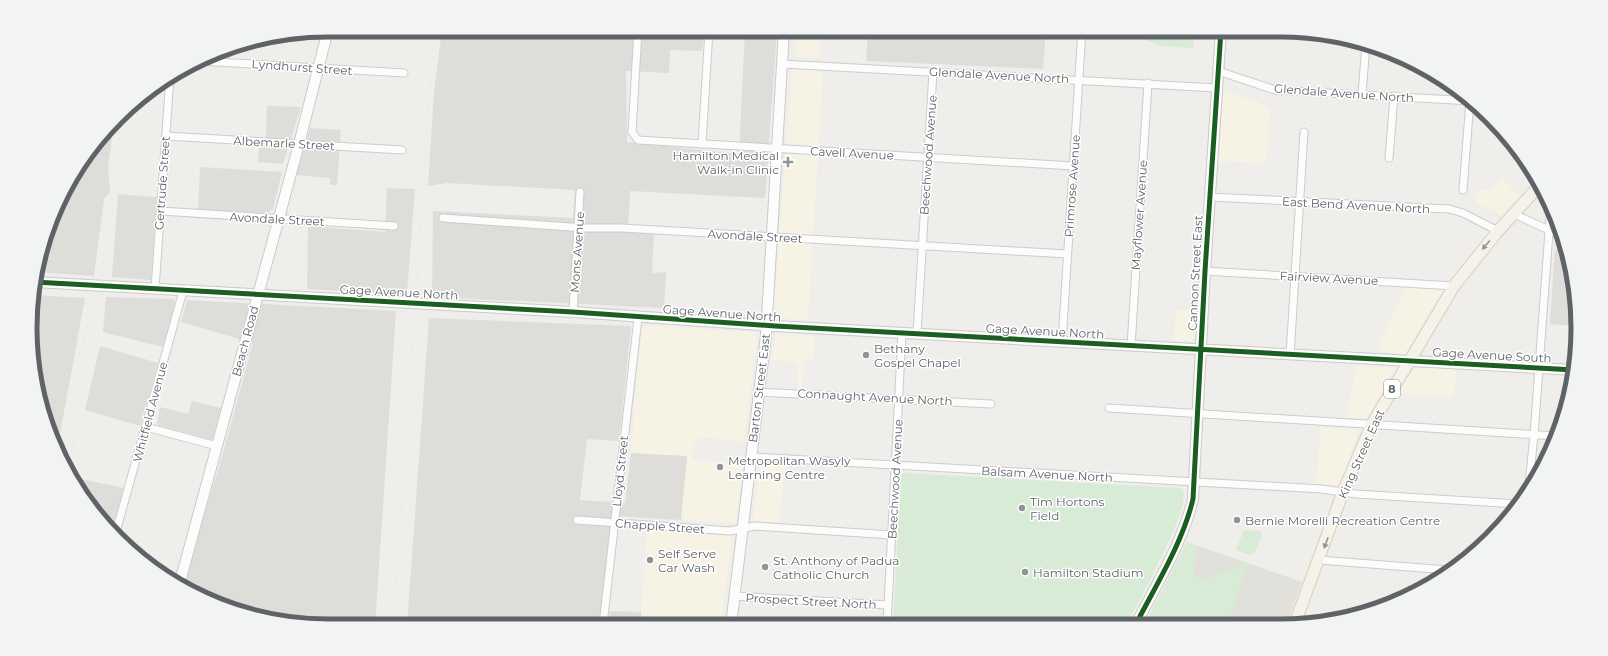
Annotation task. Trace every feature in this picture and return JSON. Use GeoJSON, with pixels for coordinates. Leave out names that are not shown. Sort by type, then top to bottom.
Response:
{"type":"FeatureCollection","features":[{"type":"Feature","properties":{"kind":"main road","name":"Beach Road"},"geometry":{"type":"LineString","coordinates":[[181,579],[257,295],[279,219],[326,37]]}},
{"type":"Feature","properties":{"kind":"main road","name":"Barton Street East"},"geometry":{"type":"LineString","coordinates":[[732,619],[766,325],[784,37]]}},
{"type":"Feature","properties":{"kind":"main road","name":"Cannon Street East"},"geometry":{"type":"LineString","coordinates":[[1138,619],[1182,532],[1189,514],[1194,482],[1205,271],[1220,37]]}},
{"type":"Feature","properties":{"kind":"main road","name":"King Street East"},"geometry":{"type":"LineString","coordinates":[[1297,618],[1343,492],[1372,424],[1408,361],[1454,286],[1498,232],[1536,190]]}},
{"type":"Feature","properties":{"kind":"main road","name":"Gage Avenue North"},"geometry":{"type":"LineString","coordinates":[[41,282],[573,312],[638,318],[1408,361]]}},
{"type":"Feature","properties":{"kind":"main road","name":"Gage Avenue South"},"geometry":{"type":"LineString","coordinates":[[1408,361],[1568,370]]}},
{"type":"Feature","properties":{"kind":"street","name":"Cavell Avenue"},"geometry":{"type":"LineString","coordinates":[[638,37],[632,132],[634,137],[640,141],[1073,166]]}},
{"type":"Feature","properties":{"kind":"street"},"geometry":{"type":"LineString","coordinates":[[702,144],[709,37]]}},
{"type":"Feature","properties":{"kind":"street","name":"Primrose Avenue"},"geometry":{"type":"LineString","coordinates":[[1062,342],[1082,37]]}},
{"type":"Feature","properties":{"kind":"street"},"geometry":{"type":"LineString","coordinates":[[1362,94],[1366,50]]}},
{"type":"Feature","properties":{"kind":"street","name":"Lyndhurst Street"},"geometry":{"type":"LineString","coordinates":[[211,62],[404,73]]}},
{"type":"Feature","properties":{"kind":"street","name":"Glendale Avenue North"},"geometry":{"type":"LineString","coordinates":[[782,64],[1079,79],[1217,88]]}},
{"type":"Feature","properties":{"kind":"street","name":"Glendale Avenue North"},"geometry":{"type":"LineString","coordinates":[[1218,71],[1275,90],[1461,100]]}},
{"type":"Feature","properties":{"kind":"street","name":"Beechwood Avenue"},"geometry":{"type":"LineString","coordinates":[[917,333],[933,72]]}},
{"type":"Feature","properties":{"kind":"street","name":"Mayflower Avenue"},"geometry":{"type":"LineString","coordinates":[[1131,346],[1148,83]]}},
{"type":"Feature","properties":{"kind":"street","name":"Gertrude Street"},"geometry":{"type":"LineString","coordinates":[[155,289],[169,84]]}},
{"type":"Feature","properties":{"kind":"street"},"geometry":{"type":"LineString","coordinates":[[1389,158],[1394,96]]}},
{"type":"Feature","properties":{"kind":"street"},"geometry":{"type":"LineString","coordinates":[[1463,190],[1470,108]]}},
{"type":"Feature","properties":{"kind":"street"},"geometry":{"type":"LineString","coordinates":[[1290,355],[1304,132]]}},
{"type":"Feature","properties":{"kind":"street","name":"Albemarle Street"},"geometry":{"type":"LineString","coordinates":[[166,136],[402,150]]}},
{"type":"Feature","properties":{"kind":"street","name":"Mons Avenue"},"geometry":{"type":"LineString","coordinates":[[573,312],[580,192]]}},
{"type":"Feature","properties":{"kind":"street","name":"East Bend Avenue North"},"geometry":{"type":"LineString","coordinates":[[1210,197],[1449,210],[1463,213],[1498,232]]}},
{"type":"Feature","properties":{"kind":"street","name":"Avondale Street"},"geometry":{"type":"LineString","coordinates":[[161,211],[394,226]]}},
{"type":"Feature","properties":{"kind":"street"},"geometry":{"type":"LineString","coordinates":[[1514,214],[1556,233]]}},
{"type":"Feature","properties":{"kind":"street","name":"Avondale Street"},"geometry":{"type":"LineString","coordinates":[[443,218],[578,226],[584,228],[622,228],[1067,254]]}},
{"type":"Feature","properties":{"kind":"street"},"geometry":{"type":"LineString","coordinates":[[1530,478],[1549,218]]}},
{"type":"Feature","properties":{"kind":"street","name":"Fairview Avenue"},"geometry":{"type":"LineString","coordinates":[[1205,271],[1454,286]]}},
{"type":"Feature","properties":{"kind":"street","name":"Whitfield Avenue"},"geometry":{"type":"LineString","coordinates":[[117,529],[183,291]]}},
{"type":"Feature","properties":{"kind":"street","name":"Lloyd Street"},"geometry":{"type":"LineString","coordinates":[[604,619],[638,318]]}},
{"type":"Feature","properties":{"kind":"street","name":"Beechwood Avenue"},"geometry":{"type":"LineString","coordinates":[[887,619],[902,333]]}},
{"type":"Feature","properties":{"kind":"street","name":"Connaught Avenue North"},"geometry":{"type":"LineString","coordinates":[[758,392],[991,404]]}},
{"type":"Feature","properties":{"kind":"street"},"geometry":{"type":"LineString","coordinates":[[1109,408],[1198,415],[1372,424],[1550,436]]}},
{"type":"Feature","properties":{"kind":"street"},"geometry":{"type":"LineString","coordinates":[[146,427],[217,446]]}},
{"type":"Feature","properties":{"kind":"street","name":"Balsam Avenue North"},"geometry":{"type":"LineString","coordinates":[[751,457],[1194,482],[1512,504]]}},
{"type":"Feature","properties":{"kind":"street","name":"Chapple Street"},"geometry":{"type":"LineString","coordinates":[[577,520],[730,531],[755,526],[892,535]]}},
{"type":"Feature","properties":{"kind":"street"},"geometry":{"type":"LineString","coordinates":[[1319,560],[1443,570]]}},
{"type":"Feature","properties":{"kind":"street","name":"Prospect Street North"},"geometry":{"type":"LineString","coordinates":[[734,596],[888,605]]}},
{"type":"Feature","properties":{"kind":"shaded area"},"geometry":{"type":"Polygon","coordinates":[[[441,37],[703,37],[702,51],[670,50],[669,73],[626,71],[627,142],[739,154],[745,37],[776,37],[765,198],[630,191],[628,233],[654,233],[652,273],[666,272],[664,308],[432,297],[433,211],[573,218],[575,190],[447,183],[428,186],[434,91],[441,37]]]}},
{"type":"Feature","properties":{"kind":"shaded area"},"geometry":{"type":"Polygon","coordinates":[[[796,37],[820,37],[820,58],[795,57],[796,37]]]}},
{"type":"Feature","properties":{"kind":"shaded area"},"geometry":{"type":"Polygon","coordinates":[[[868,37],[1045,37],[1043,69],[866,61],[868,37]]]}},
{"type":"Feature","properties":{"kind":"shaded area"},"geometry":{"type":"Polygon","coordinates":[[[792,69],[823,70],[808,320],[773,317],[792,69]]]}},
{"type":"Feature","properties":{"kind":"shaded area"},"geometry":{"type":"Polygon","coordinates":[[[1224,89],[1270,108],[1266,163],[1218,161],[1224,89]]]}},
{"type":"Feature","properties":{"kind":"shaded area"},"geometry":{"type":"Polygon","coordinates":[[[267,106],[301,107],[283,164],[258,162],[259,146],[266,137],[267,106]]]}},
{"type":"Feature","properties":{"kind":"shaded area"},"geometry":{"type":"Polygon","coordinates":[[[310,128],[341,130],[337,185],[330,185],[330,178],[296,175],[310,128]]]}},
{"type":"Feature","properties":{"kind":"shaded area"},"geometry":{"type":"Polygon","coordinates":[[[113,132],[108,165],[110,192],[104,199],[94,276],[43,272],[52,234],[67,199],[86,166],[113,132]]]}},
{"type":"Feature","properties":{"kind":"shaded area"},"geometry":{"type":"Polygon","coordinates":[[[200,167],[282,172],[273,209],[266,214],[198,210],[200,167]]]}},
{"type":"Feature","properties":{"kind":"shaded area"},"geometry":{"type":"Polygon","coordinates":[[[1502,179],[1519,195],[1501,215],[1474,202],[1476,190],[1490,190],[1502,179]]]}},
{"type":"Feature","properties":{"kind":"shaded area"},"geometry":{"type":"Polygon","coordinates":[[[387,188],[415,189],[407,294],[307,289],[308,226],[385,232],[387,188]]]}},
{"type":"Feature","properties":{"kind":"shaded area"},"geometry":{"type":"Polygon","coordinates":[[[118,194],[157,197],[151,280],[112,277],[118,194]]]}},
{"type":"Feature","properties":{"kind":"shaded area"},"geometry":{"type":"Polygon","coordinates":[[[1555,249],[1561,252],[1569,290],[1571,326],[1550,324],[1555,249]]]}},
{"type":"Feature","properties":{"kind":"shaded area"},"geometry":{"type":"Polygon","coordinates":[[[1406,284],[1444,289],[1405,354],[1377,351],[1406,284]]]}},
{"type":"Feature","properties":{"kind":"shaded area"},"geometry":{"type":"Polygon","coordinates":[[[39,295],[85,298],[59,439],[52,422],[39,366],[37,328],[39,295]]]}},
{"type":"Feature","properties":{"kind":"shaded area"},"geometry":{"type":"Polygon","coordinates":[[[106,297],[173,299],[175,303],[163,347],[103,332],[106,297]]]}},
{"type":"Feature","properties":{"kind":"shaded area"},"geometry":{"type":"Polygon","coordinates":[[[187,300],[396,311],[375,619],[290,617],[234,604],[184,581],[221,460],[253,343],[181,322],[187,300]]]}},
{"type":"Feature","properties":{"kind":"shaded area"},"geometry":{"type":"Polygon","coordinates":[[[1176,310],[1195,311],[1193,341],[1174,340],[1176,310]]]}},
{"type":"Feature","properties":{"kind":"shaded area"},"geometry":{"type":"Polygon","coordinates":[[[429,318],[631,326],[619,441],[587,439],[580,500],[625,503],[631,453],[687,456],[681,520],[612,516],[601,619],[408,619],[429,318]]]}},
{"type":"Feature","properties":{"kind":"shaded area"},"geometry":{"type":"Polygon","coordinates":[[[642,326],[755,332],[757,336],[744,442],[700,437],[694,444],[692,460],[742,464],[736,523],[681,520],[687,456],[631,453],[642,326]]]}},
{"type":"Feature","properties":{"kind":"shaded area"},"geometry":{"type":"Polygon","coordinates":[[[776,333],[815,336],[813,360],[804,359],[802,386],[797,385],[798,363],[772,360],[776,333]]]}},
{"type":"Feature","properties":{"kind":"shaded area"},"geometry":{"type":"Polygon","coordinates":[[[100,346],[158,363],[140,426],[85,410],[100,346]]]}},
{"type":"Feature","properties":{"kind":"shaded area"},"geometry":{"type":"Polygon","coordinates":[[[1357,366],[1394,368],[1367,418],[1346,417],[1357,366]]]}},
{"type":"Feature","properties":{"kind":"shaded area"},"geometry":{"type":"Polygon","coordinates":[[[1415,368],[1456,368],[1454,397],[1396,394],[1415,368]]]}},
{"type":"Feature","properties":{"kind":"shaded area"},"geometry":{"type":"Polygon","coordinates":[[[192,401],[221,408],[212,440],[157,425],[160,407],[188,414],[192,401]]]}},
{"type":"Feature","properties":{"kind":"shaded area"},"geometry":{"type":"Polygon","coordinates":[[[1321,428],[1359,429],[1340,485],[1316,484],[1321,428]]]}},
{"type":"Feature","properties":{"kind":"shaded area"},"geometry":{"type":"Polygon","coordinates":[[[786,464],[779,523],[755,522],[753,519],[760,466],[786,464]]]}},
{"type":"Feature","properties":{"kind":"shaded area"},"geometry":{"type":"Polygon","coordinates":[[[79,479],[124,488],[113,524],[97,505],[79,479]]]}},
{"type":"Feature","properties":{"kind":"shaded area"},"geometry":{"type":"Polygon","coordinates":[[[647,530],[732,536],[722,619],[640,619],[647,530]]]}},
{"type":"Feature","properties":{"kind":"shaded area"},"geometry":{"type":"Polygon","coordinates":[[[1187,542],[1302,582],[1289,619],[1148,619],[1187,542]]]}},
{"type":"Feature","properties":{"kind":"shaded area"},"geometry":{"type":"Polygon","coordinates":[[[610,611],[641,612],[641,619],[609,619],[610,611]]]}},
{"type":"Feature","properties":{"kind":"green space"},"geometry":{"type":"Polygon","coordinates":[[[1141,37],[1194,37],[1193,48],[1159,46],[1141,37]]]}},
{"type":"Feature","properties":{"kind":"green space","name":"Hamilton Stadium"},"geometry":{"type":"Polygon","coordinates":[[[904,473],[1179,488],[1183,490],[1183,500],[1172,535],[1130,619],[893,619],[901,475],[904,473]]]}},
{"type":"Feature","properties":{"kind":"green space"},"geometry":{"type":"Polygon","coordinates":[[[1244,530],[1260,531],[1262,534],[1255,553],[1250,555],[1236,550],[1244,530]]]}},
{"type":"Feature","properties":{"kind":"green space"},"geometry":{"type":"Polygon","coordinates":[[[1187,542],[1196,546],[1194,575],[1198,580],[1202,581],[1241,565],[1244,561],[1248,563],[1230,619],[1148,619],[1187,542]]]}},
{"type":"Feature","properties":{"kind":"railway"},"geometry":{"type":"LineString","coordinates":[[393,619],[434,37]]}},
{"type":"Feature","properties":{"kind":"railway"},"geometry":{"type":"LineString","coordinates":[[1130,37],[1560,248]]}},
{"type":"Feature","properties":{"kind":"railway"},"geometry":{"type":"LineString","coordinates":[[70,462],[100,300],[121,123]]}},
{"type":"Feature","properties":{"kind":"railway"},"geometry":{"type":"LineString","coordinates":[[45,395],[64,379],[79,354],[88,326],[95,296]]}},
{"type":"Feature","properties":{"kind":"cycle path"},"geometry":{"type":"LineString","coordinates":[[1139,619],[1176,547],[1183,531],[1193,499],[1205,271],[1221,37]]}},
{"type":"Feature","properties":{"kind":"cycle path"},"geometry":{"type":"LineString","coordinates":[[41,282],[573,312],[775,326],[1568,370]]}},
{"type":"Feature","properties":{"kind":"place","name":"Hamilton Medical Walk-in Clinic"},"geometry":{"type":"Point","coordinates":[788,162]}},
{"type":"Feature","properties":{"kind":"place","name":"Bethany Gospel Chapel"},"geometry":{"type":"Point","coordinates":[866,355]}},
{"type":"Feature","properties":{"kind":"place","name":"Metropolitan Wasyly Learning Centre"},"geometry":{"type":"Point","coordinates":[720,467]}},
{"type":"Feature","properties":{"kind":"place","name":"Tim Hortons Field"},"geometry":{"type":"Point","coordinates":[1022,508]}},
{"type":"Feature","properties":{"kind":"place","name":"Bernie Morelli Recreation Centre"},"geometry":{"type":"Point","coordinates":[1237,520]}},
{"type":"Feature","properties":{"kind":"place","name":"Self Serve Car Wash"},"geometry":{"type":"Point","coordinates":[650,560]}},
{"type":"Feature","properties":{"kind":"place","name":"St. Anthony of Padua Catholic Church"},"geometry":{"type":"Point","coordinates":[765,567]}},
{"type":"Feature","properties":{"kind":"place","name":"Hamilton Stadium"},"geometry":{"type":"Point","coordinates":[1025,572]}}]}
